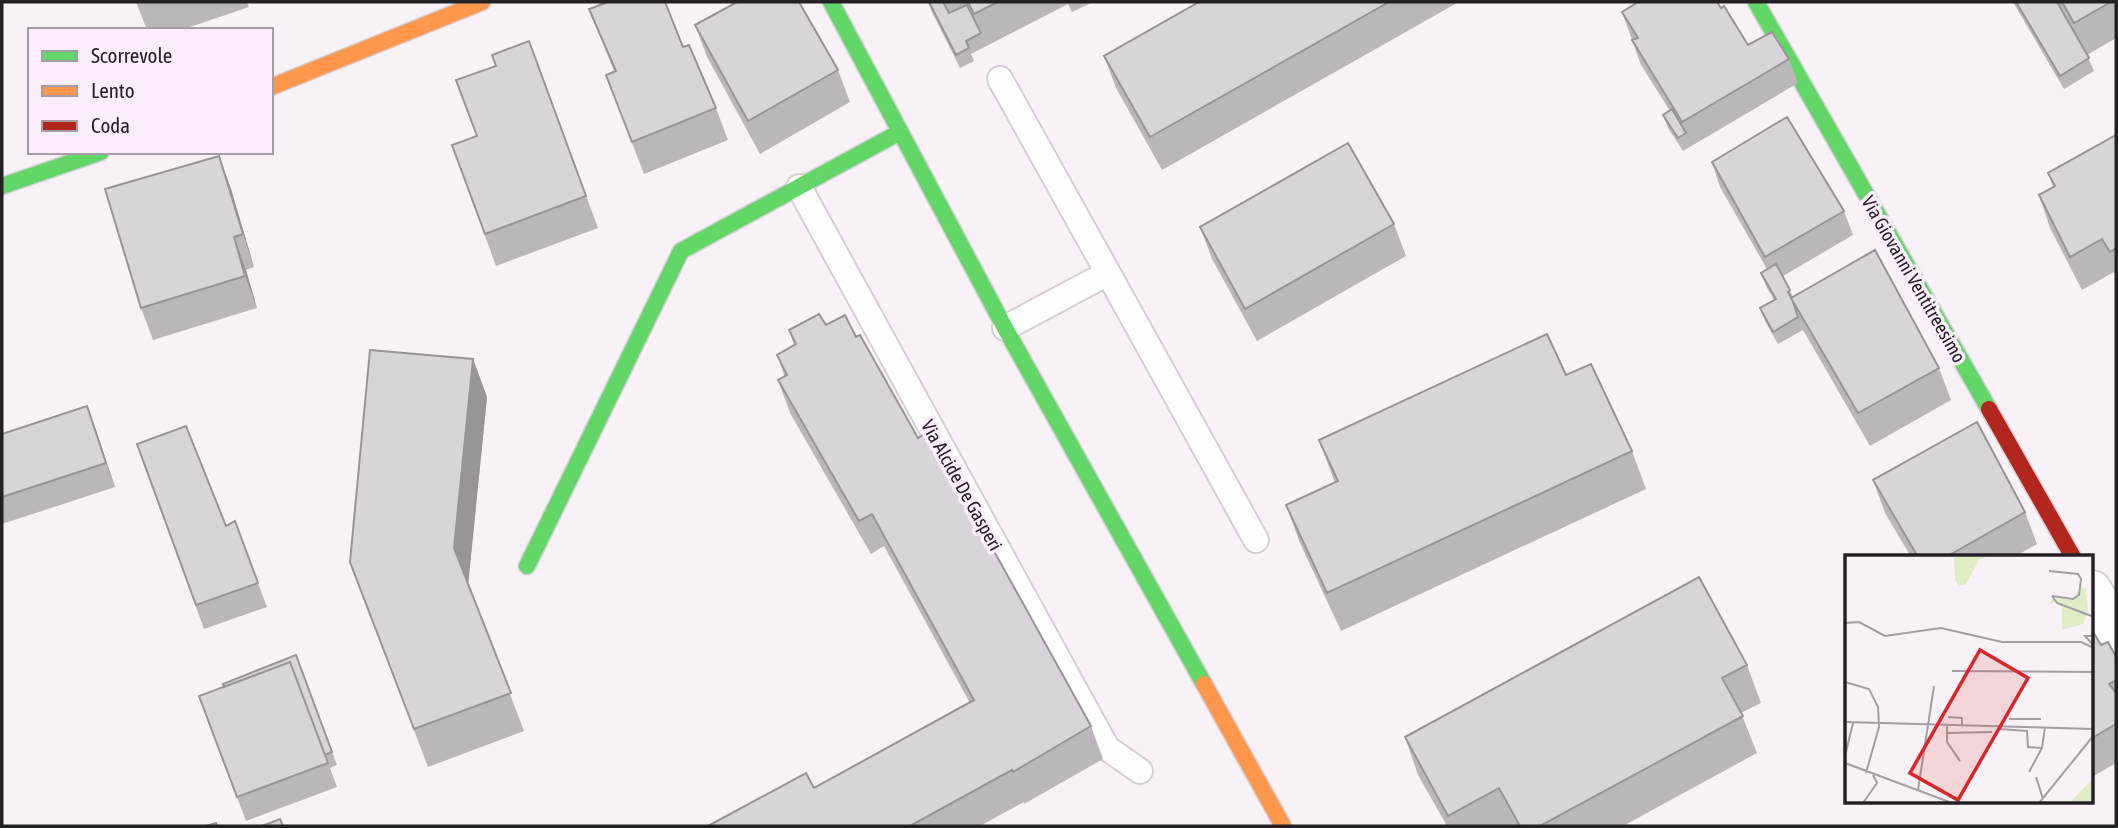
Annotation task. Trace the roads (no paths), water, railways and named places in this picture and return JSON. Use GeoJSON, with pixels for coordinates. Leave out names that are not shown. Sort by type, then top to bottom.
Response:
{"type":"FeatureCollection","features":[{"type":"Feature","properties":{"kind":"street"},"geometry":{"type":"LineString","coordinates":[[273,86],[482,2]]}},
{"type":"Feature","properties":{"kind":"street"},"geometry":{"type":"LineString","coordinates":[[831,2],[1005,328],[1283,826]]}},
{"type":"Feature","properties":{"kind":"street","name":"Via Giovanni Ventitreesimo"},"geometry":{"type":"LineString","coordinates":[[1756,2],[2072,555]]}},
{"type":"Feature","properties":{"kind":"street"},"geometry":{"type":"LineString","coordinates":[[527,566],[681,251],[900,132]]}},
{"type":"Feature","properties":{"kind":"street"},"geometry":{"type":"LineString","coordinates":[[2,186],[95,154]]}},
{"type":"Feature","properties":{"kind":"street"},"geometry":{"type":"LineString","coordinates":[[2094,594],[2116,633]]}},
{"type":"Feature","properties":{"kind":"lane"},"geometry":{"type":"LineString","coordinates":[[1000,79],[1256,540]]}},
{"type":"Feature","properties":{"kind":"lane","name":"Via Alcide De Gasperi"},"geometry":{"type":"LineString","coordinates":[[799,187],[1107,748],[1140,771]]}},
{"type":"Feature","properties":{"kind":"lane"},"geometry":{"type":"LineString","coordinates":[[1005,328],[1108,273]]}}]}
